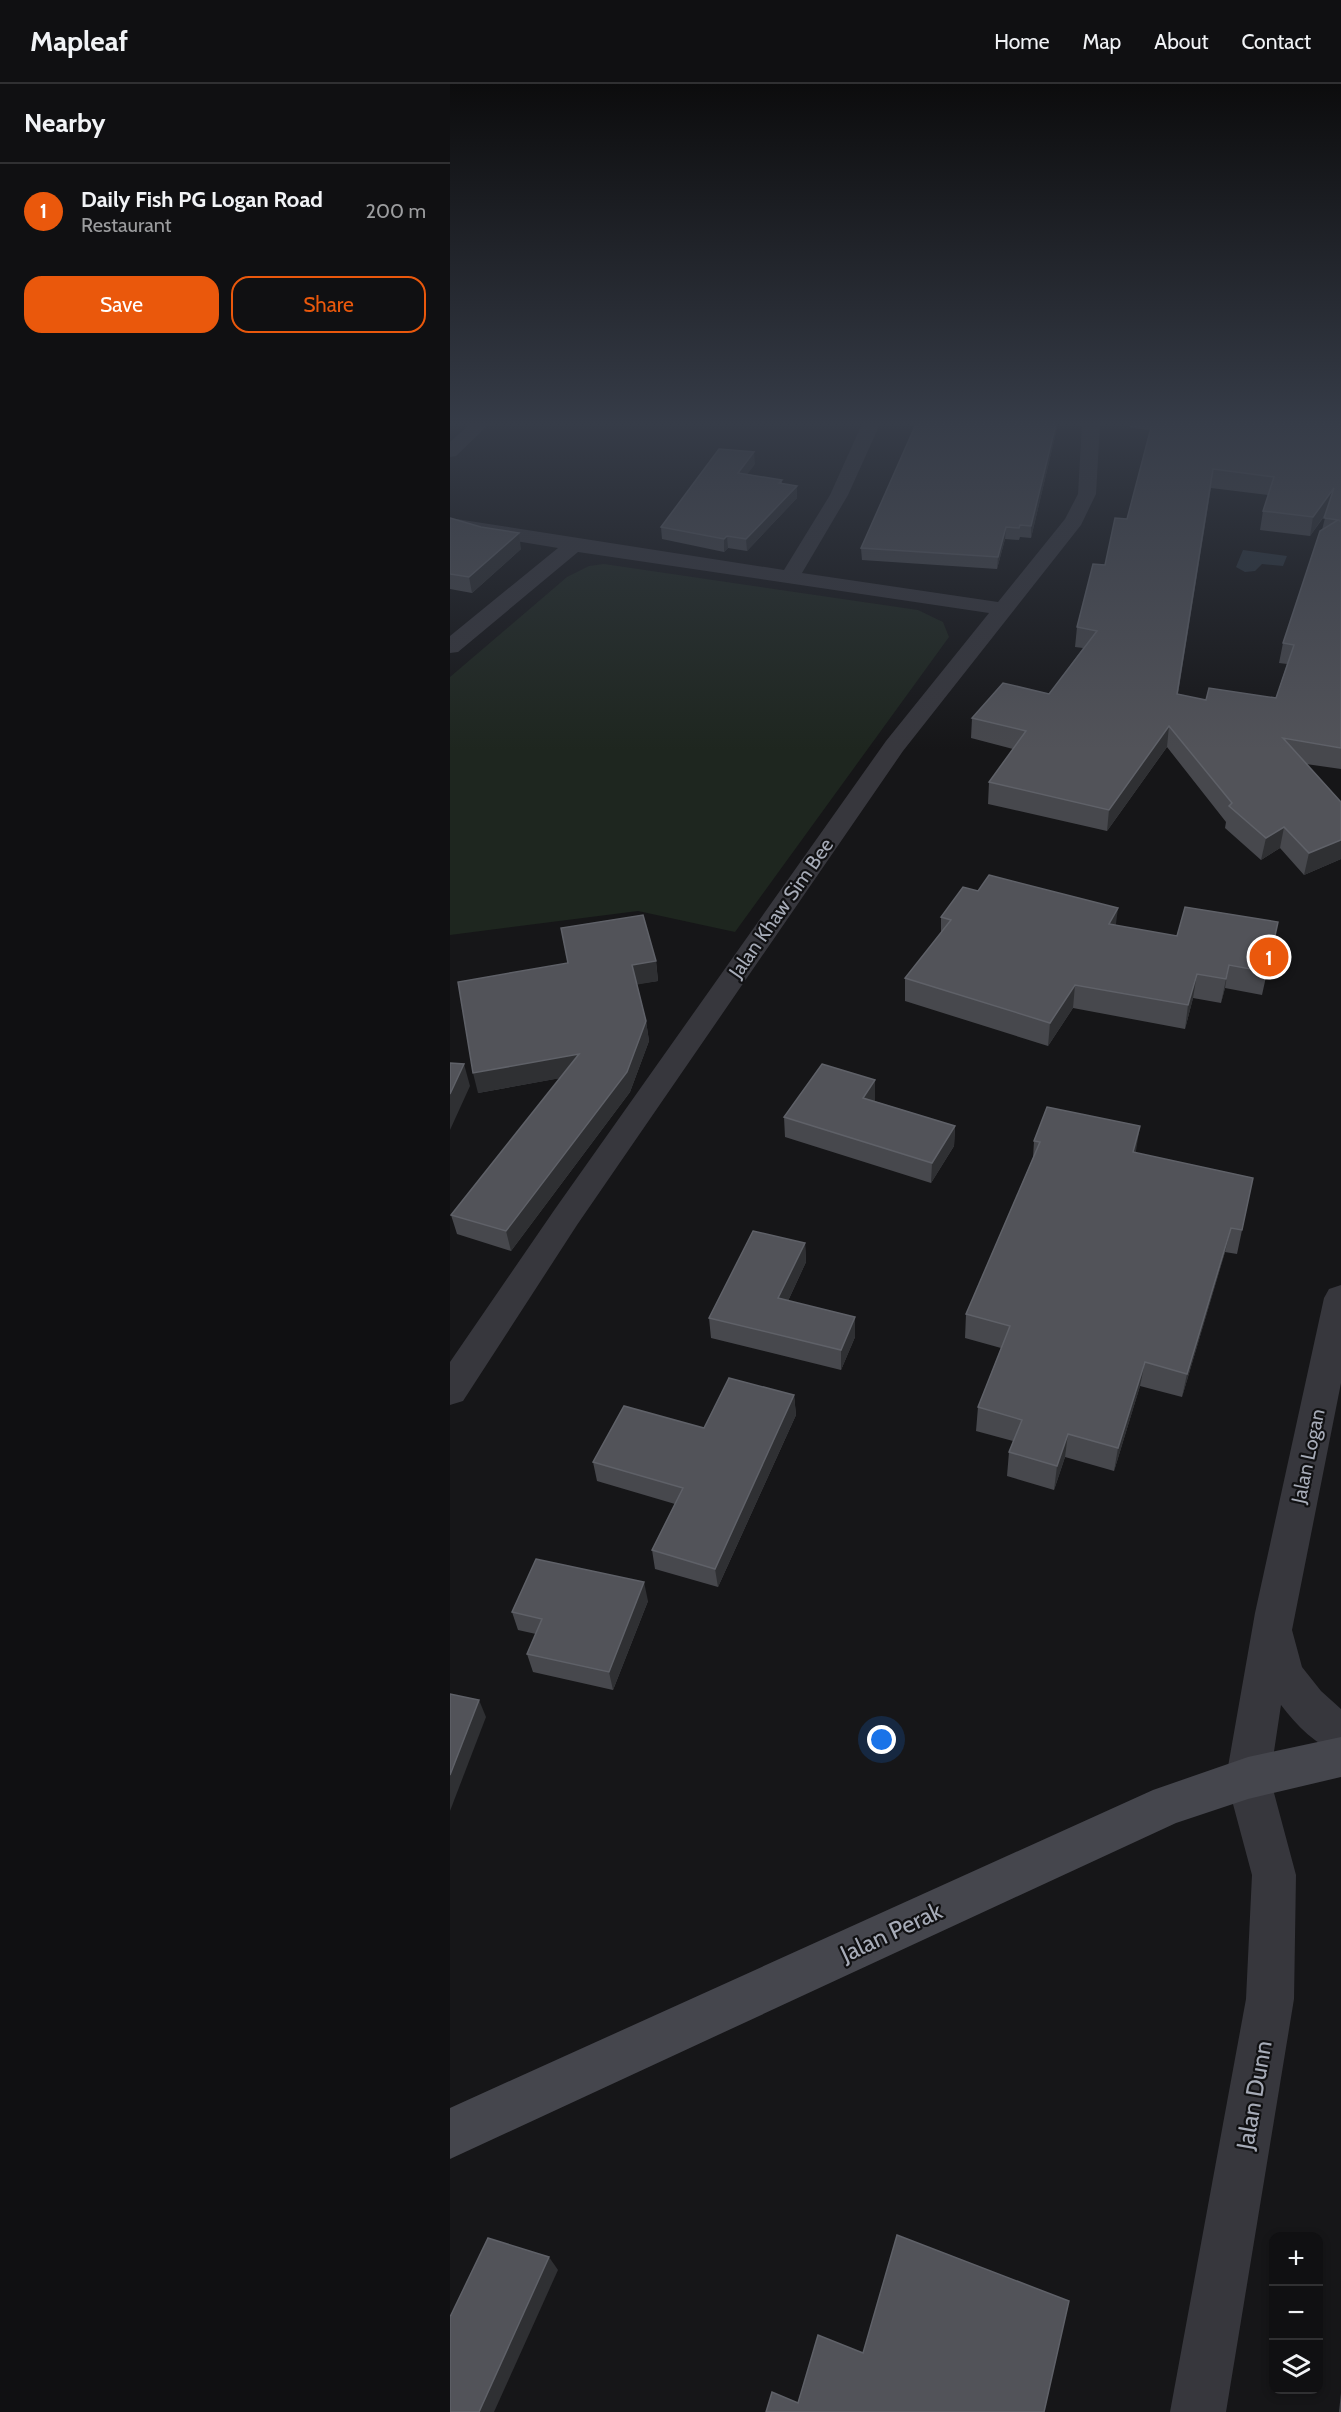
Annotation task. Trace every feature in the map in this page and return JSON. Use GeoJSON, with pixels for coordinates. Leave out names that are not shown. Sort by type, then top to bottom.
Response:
{"type":"FeatureCollection","features":[{"type":"Feature","properties":{"kind":"main road","name":"Jalan Perak"},"geometry":{"type":"LineString","coordinates":[[450,2134],[1168,1805],[1248,1778],[1341,1757]]}},
{"type":"Feature","properties":{"kind":"street"},"geometry":{"type":"LineString","coordinates":[[501,533],[1002,609]]}},
{"type":"Feature","properties":{"kind":"street"},"geometry":{"type":"LineString","coordinates":[[790,577],[817,533]]}},
{"type":"Feature","properties":{"kind":"street","name":"Jalan Khaw Sim Bee"},"geometry":{"type":"LineString","coordinates":[[450,1391],[566,1217],[894,746],[1002,609],[1066,533]]}},
{"type":"Feature","properties":{"kind":"street"},"geometry":{"type":"LineString","coordinates":[[450,646],[574,545]]}},
{"type":"Feature","properties":{"kind":"street","name":"Jalan Logan"},"geometry":{"type":"LineString","coordinates":[[1248,1778],[1275,1613],[1341,1298]]}},
{"type":"Feature","properties":{"kind":"street","name":"Jalan Logan"},"geometry":{"type":"LineString","coordinates":[[1275,1613],[1275,1651],[1293,1692],[1341,1735]]}},
{"type":"Feature","properties":{"kind":"street","name":"Jalan Dunn"},"geometry":{"type":"LineString","coordinates":[[1198,2412],[1270,1999],[1274,1875],[1248,1778]]}},
{"type":"Feature","properties":{"kind":"shaded area"},"geometry":{"type":"Polygon","coordinates":[[[1243,550],[1287,556],[1283,566],[1262,564],[1255,571],[1245,572],[1236,567],[1243,550]]]}},
{"type":"Feature","properties":{"kind":"shaded area"},"geometry":{"type":"Polygon","coordinates":[[[604,564],[918,610],[943,622],[949,637],[735,932],[638,911],[450,935],[450,677],[567,577],[589,566],[604,564]]]}},
{"type":"Feature","properties":{"kind":"building"},"geometry":{"type":"Polygon","coordinates":[[[450,533],[519,533],[469,577],[450,574],[450,533]]]}},
{"type":"Feature","properties":{"kind":"building"},"geometry":{"type":"Polygon","coordinates":[[[691,533],[752,533],[746,539],[727,536],[724,539],[691,533]]]}},
{"type":"Feature","properties":{"kind":"building"},"geometry":{"type":"Polygon","coordinates":[[[868,533],[1004,533],[998,557],[861,548],[868,533]]]}},
{"type":"Feature","properties":{"kind":"building"},"geometry":{"type":"Polygon","coordinates":[[[1112,533],[1203,533],[1177,694],[1206,700],[1209,688],[1276,698],[1294,645],[1283,643],[1319,533],[1341,533],[1341,748],[1283,738],[1341,802],[1341,840],[1309,853],[1284,827],[1266,838],[1229,806],[1232,803],[1169,726],[1109,810],[989,782],[1026,731],[972,718],[1003,683],[1049,694],[1097,631],[1077,627],[1093,564],[1105,565],[1112,533]]]}},
{"type":"Feature","properties":{"kind":"building"},"geometry":{"type":"Polygon","coordinates":[[[989,875],[1118,908],[1109,924],[1177,936],[1185,907],[1278,922],[1267,972],[1229,965],[1226,979],[1197,974],[1188,1005],[1075,985],[1050,1023],[905,978],[951,920],[941,917],[963,887],[978,891],[989,875]]]}},
{"type":"Feature","properties":{"kind":"building"},"geometry":{"type":"Polygon","coordinates":[[[643,915],[656,961],[632,965],[646,1021],[627,1072],[506,1231],[451,1215],[579,1054],[473,1073],[458,982],[568,963],[561,928],[643,915]]]}},
{"type":"Feature","properties":{"kind":"building"},"geometry":{"type":"Polygon","coordinates":[[[450,1063],[464,1064],[450,1094],[450,1063]]]}},
{"type":"Feature","properties":{"kind":"building"},"geometry":{"type":"Polygon","coordinates":[[[822,1064],[875,1080],[863,1098],[955,1126],[932,1163],[784,1117],[822,1064]]]}},
{"type":"Feature","properties":{"kind":"building"},"geometry":{"type":"Polygon","coordinates":[[[1047,1107],[1140,1126],[1133,1152],[1253,1178],[1242,1230],[1231,1228],[1187,1374],[1145,1362],[1118,1448],[1068,1434],[1057,1466],[1009,1452],[1022,1420],[978,1407],[1010,1326],[966,1314],[1040,1142],[1034,1141],[1047,1107]]]}},
{"type":"Feature","properties":{"kind":"building"},"geometry":{"type":"Polygon","coordinates":[[[753,1231],[805,1243],[778,1298],[855,1317],[841,1350],[709,1318],[753,1231]]]}},
{"type":"Feature","properties":{"kind":"building"},"geometry":{"type":"Polygon","coordinates":[[[729,1378],[794,1395],[715,1569],[652,1550],[683,1488],[593,1462],[624,1406],[704,1428],[729,1378]]]}},
{"type":"Feature","properties":{"kind":"building"},"geometry":{"type":"Polygon","coordinates":[[[536,1559],[644,1582],[609,1672],[527,1654],[542,1619],[512,1612],[536,1559]]]}},
{"type":"Feature","properties":{"kind":"building"},"geometry":{"type":"Polygon","coordinates":[[[450,1694],[479,1700],[450,1775],[450,1694]]]}},
{"type":"Feature","properties":{"kind":"building"},"geometry":{"type":"Polygon","coordinates":[[[897,2235],[1069,2301],[1044,2412],[766,2412],[772,2392],[798,2403],[818,2335],[863,2353],[897,2235]]]}},
{"type":"Feature","properties":{"kind":"building"},"geometry":{"type":"Polygon","coordinates":[[[488,2238],[549,2257],[479,2412],[450,2412],[450,2317],[488,2238]]]}},
{"type":"Feature","properties":{"kind":"place","name":"Daily Fish PG Logan Road"},"geometry":{"type":"Point","coordinates":[1269,957]}}]}
